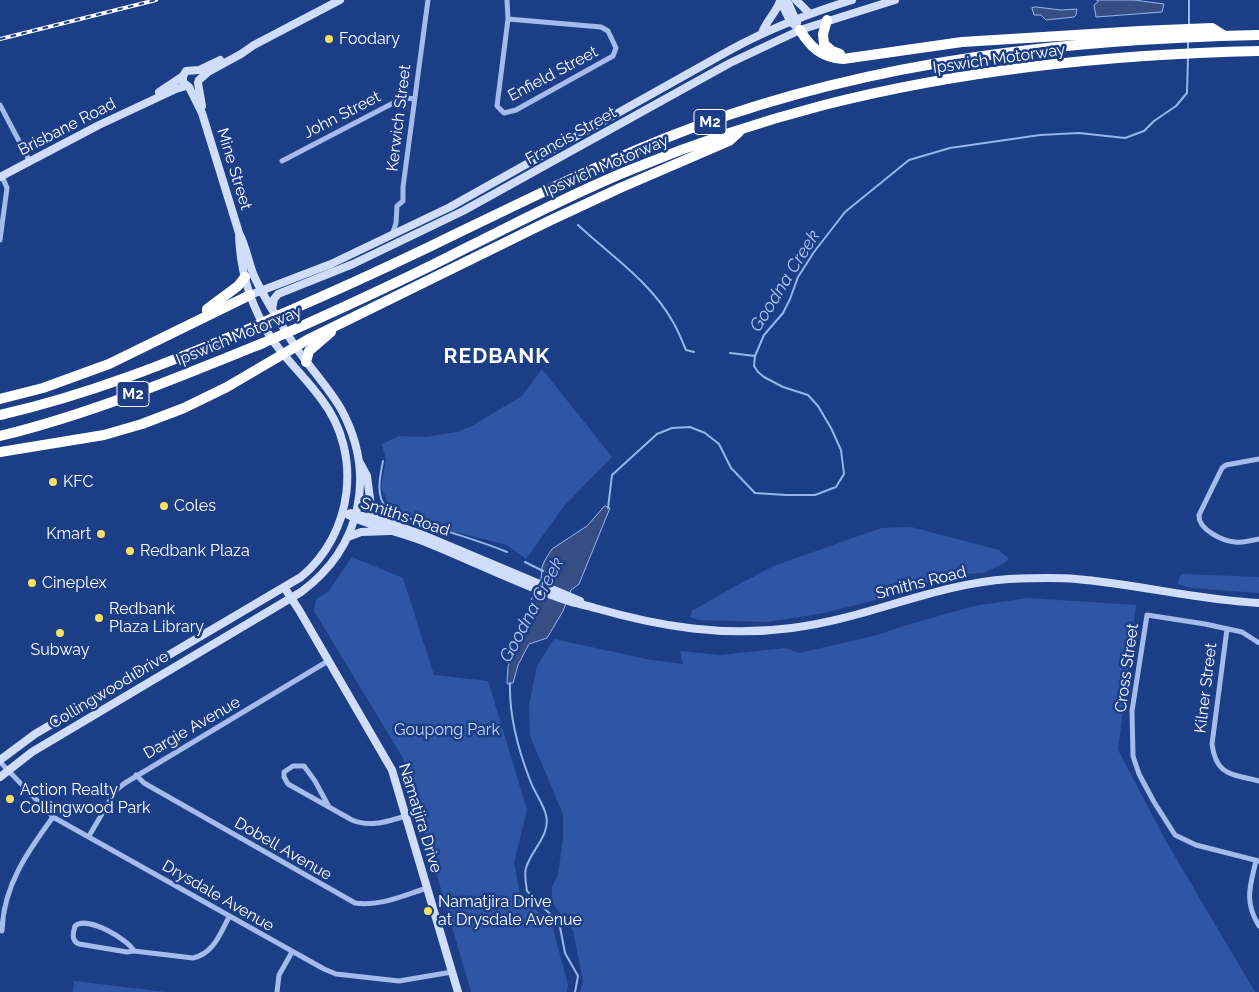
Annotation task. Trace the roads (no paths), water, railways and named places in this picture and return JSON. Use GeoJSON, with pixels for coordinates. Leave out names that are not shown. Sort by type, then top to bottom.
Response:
{"type":"FeatureCollection","features":[{"type":"Feature","properties":{"kind":"highway"},"geometry":{"type":"LineString","coordinates":[[827,20],[823,37],[824,44],[828,49],[843,54],[873,54]]}},
{"type":"Feature","properties":{"kind":"highway"},"geometry":{"type":"LineString","coordinates":[[800,30],[811,46],[828,57],[848,59],[971,41],[1168,34]]}},
{"type":"Feature","properties":{"kind":"highway","name":"Ipswich Motorway"},"geometry":{"type":"LineString","coordinates":[[0,414],[50,402],[152,369],[284,314],[608,162],[700,125],[751,108],[872,76],[956,60],[1168,34],[1205,32],[1223,35],[1259,34]]}},
{"type":"Feature","properties":{"kind":"highway","name":"Ipswich Motorway"},"geometry":{"type":"LineString","coordinates":[[0,436],[59,420],[116,401],[263,343],[380,291],[600,183],[680,150],[741,129],[839,102],[929,83],[1058,65],[1206,53],[1259,51]]}},
{"type":"Feature","properties":{"kind":"highway"},"geometry":{"type":"LineString","coordinates":[[0,452],[104,435],[142,424],[207,398],[336,325],[589,202],[729,141],[741,129]]}},
{"type":"Feature","properties":{"kind":"highway"},"geometry":{"type":"LineString","coordinates":[[207,315],[208,309],[236,288],[245,277]]}},
{"type":"Feature","properties":{"kind":"highway"},"geometry":{"type":"LineString","coordinates":[[0,399],[43,388],[108,364],[250,295]]}},
{"type":"Feature","properties":{"kind":"highway"},"geometry":{"type":"LineString","coordinates":[[306,362],[309,351],[330,333],[336,325]]}},
{"type":"Feature","properties":{"kind":"main road"},"geometry":{"type":"LineString","coordinates":[[254,45],[208,72],[195,86],[187,86],[183,82],[182,76],[186,71],[195,71],[254,45],[340,0]]}},
{"type":"Feature","properties":{"kind":"main road"},"geometry":{"type":"LineString","coordinates":[[780,0],[800,30]]}},
{"type":"Feature","properties":{"kind":"main road"},"geometry":{"type":"LineString","coordinates":[[762,33],[766,23],[776,11],[780,0]]}},
{"type":"Feature","properties":{"kind":"main road"},"geometry":{"type":"LineString","coordinates":[[787,0],[793,20]]}},
{"type":"Feature","properties":{"kind":"main road"},"geometry":{"type":"LineString","coordinates":[[796,0],[810,14]]}},
{"type":"Feature","properties":{"kind":"main road","name":"Francis Street"},"geometry":{"type":"LineString","coordinates":[[250,295],[330,264],[392,236],[489,186],[762,33],[793,20],[852,0]]}},
{"type":"Feature","properties":{"kind":"main road","name":"Francis Street"},"geometry":{"type":"LineString","coordinates":[[272,309],[274,299],[278,294],[353,264],[455,215],[730,63],[800,30],[895,0]]}},
{"type":"Feature","properties":{"kind":"main road"},"geometry":{"type":"LineString","coordinates":[[195,71],[198,74],[199,81]]}},
{"type":"Feature","properties":{"kind":"main road","name":"Brisbane Road"},"geometry":{"type":"LineString","coordinates":[[146,103],[182,76]]}},
{"type":"Feature","properties":{"kind":"main road","name":"Mine Street"},"geometry":{"type":"LineString","coordinates":[[199,81],[202,113],[239,233],[242,263],[250,295],[263,325],[283,354]]}},
{"type":"Feature","properties":{"kind":"main road","name":"Mine Street"},"geometry":{"type":"LineString","coordinates":[[187,86],[202,113]]}},
{"type":"Feature","properties":{"kind":"main road","name":"Brisbane Road"},"geometry":{"type":"LineString","coordinates":[[1,177],[146,103],[179,87],[187,86]]}},
{"type":"Feature","properties":{"kind":"main road","name":"Mine Street"},"geometry":{"type":"LineString","coordinates":[[239,233],[245,243],[254,275],[295,347]]}},
{"type":"Feature","properties":{"kind":"main road","name":"Collingwood Drive"},"geometry":{"type":"LineString","coordinates":[[0,777],[32,752],[292,598],[322,575],[331,565],[348,537],[355,516],[359,492],[358,459],[354,440],[344,416],[332,396],[295,347]]}},
{"type":"Feature","properties":{"kind":"main road","name":"Collingwood Drive"},"geometry":{"type":"LineString","coordinates":[[0,761],[36,734],[301,577],[319,560],[332,541],[343,512],[347,472],[345,450],[338,429],[323,400],[283,354]]}},
{"type":"Feature","properties":{"kind":"main road"},"geometry":{"type":"LineString","coordinates":[[358,459],[367,476],[372,514],[376,519]]}},
{"type":"Feature","properties":{"kind":"main road","name":"Smiths Road"},"geometry":{"type":"LineString","coordinates":[[343,512],[593,607],[654,624],[680,628],[717,631],[792,628],[823,623],[956,586],[1007,579],[1076,579],[1190,597],[1259,603]]}},
{"type":"Feature","properties":{"kind":"main road","name":"Smiths Road"},"geometry":{"type":"LineString","coordinates":[[355,516],[376,519],[423,535],[533,584]]}},
{"type":"Feature","properties":{"kind":"main road"},"geometry":{"type":"LineString","coordinates":[[348,537],[361,532],[397,531]]}},
{"type":"Feature","properties":{"kind":"main road","name":"Namatjira Drive"},"geometry":{"type":"LineString","coordinates":[[284,587],[388,761],[395,778],[458,992]]}},
{"type":"Feature","properties":{"kind":"street","name":"Kerwich Street"},"geometry":{"type":"LineString","coordinates":[[392,236],[396,223],[397,206],[403,201],[403,187],[428,0]]}},
{"type":"Feature","properties":{"kind":"street"},"geometry":{"type":"LineString","coordinates":[[507,0],[508,19]]}},
{"type":"Feature","properties":{"kind":"street","name":"Enfield Street"},"geometry":{"type":"LineString","coordinates":[[508,19],[601,27],[608,31],[616,48],[613,56],[516,110],[504,113],[497,106],[508,19]]}},
{"type":"Feature","properties":{"kind":"street","name":"John Street"},"geometry":{"type":"LineString","coordinates":[[282,161],[400,100],[406,98],[414,99]]}},
{"type":"Feature","properties":{"kind":"street"},"geometry":{"type":"LineString","coordinates":[[0,105],[30,162]]}},
{"type":"Feature","properties":{"kind":"street"},"geometry":{"type":"LineString","coordinates":[[0,240],[6,188],[1,177]]}},
{"type":"Feature","properties":{"kind":"street"},"geometry":{"type":"LineString","coordinates":[[1259,459],[1226,465],[1222,468],[1199,515],[1203,528],[1230,542],[1237,543],[1259,539]]}},
{"type":"Feature","properties":{"kind":"street","name":"Cross Street"},"geometry":{"type":"LineString","coordinates":[[1227,629],[1147,615],[1132,711],[1133,756],[1139,774],[1175,835],[1196,845],[1257,861]]}},
{"type":"Feature","properties":{"kind":"street"},"geometry":{"type":"LineString","coordinates":[[1227,629],[1242,632],[1259,643]]}},
{"type":"Feature","properties":{"kind":"street","name":"Kilner Street"},"geometry":{"type":"LineString","coordinates":[[1227,629],[1212,744],[1213,752],[1217,765],[1226,772],[1259,780]]}},
{"type":"Feature","properties":{"kind":"street","name":"Dargie Avenue"},"geometry":{"type":"LineString","coordinates":[[89,836],[116,790],[136,776],[328,661]]}},
{"type":"Feature","properties":{"kind":"street","name":"Drysdale Avenue"},"geometry":{"type":"LineString","coordinates":[[0,761],[53,817],[324,969],[336,974],[388,981],[415,979],[452,972]]}},
{"type":"Feature","properties":{"kind":"street"},"geometry":{"type":"LineString","coordinates":[[329,807],[315,781],[304,766],[293,766],[284,772],[284,777],[288,784],[329,807],[360,823],[378,824],[406,816]]}},
{"type":"Feature","properties":{"kind":"street","name":"Dobell Avenue"},"geometry":{"type":"LineString","coordinates":[[136,776],[144,783],[355,903],[377,903],[428,888]]}},
{"type":"Feature","properties":{"kind":"street"},"geometry":{"type":"LineString","coordinates":[[2,931],[2,917],[8,893],[17,870],[53,817]]}},
{"type":"Feature","properties":{"kind":"street"},"geometry":{"type":"LineString","coordinates":[[1257,861],[1248,902],[1259,926]]}},
{"type":"Feature","properties":{"kind":"street"},"geometry":{"type":"LineString","coordinates":[[134,951],[130,944],[93,924],[82,922],[75,926],[73,937],[76,943],[79,944],[127,952],[134,951],[185,958],[201,956],[215,944],[229,917]]}},
{"type":"Feature","properties":{"kind":"street"},"geometry":{"type":"LineString","coordinates":[[277,992],[280,975],[292,952]]}},
{"type":"Feature","properties":{"kind":"water"},"geometry":{"type":"Polygon","coordinates":[[[1097,0],[1134,0],[1164,4],[1162,12],[1096,17],[1094,5],[1098,2],[1097,0]]]}},
{"type":"Feature","properties":{"kind":"water"},"geometry":{"type":"Polygon","coordinates":[[[1032,8],[1061,10],[1077,9],[1074,17],[1046,20],[1041,15],[1034,15],[1032,8]]]}},
{"type":"Feature","properties":{"kind":"water"},"geometry":{"type":"Polygon","coordinates":[[[605,506],[610,508],[579,584],[571,590],[563,611],[547,638],[529,644],[518,665],[513,683],[507,684],[508,666],[531,616],[529,604],[541,579],[545,560],[552,549],[587,526],[605,506]]]}},
{"type":"Feature","properties":{"kind":"waterway","name":"Goodna Creek"},"geometry":{"type":"LineString","coordinates":[[1189,0],[1189,25]]}},
{"type":"Feature","properties":{"kind":"waterway","name":"Goodna Creek"},"geometry":{"type":"LineString","coordinates":[[1188,40],[1188,50]]}},
{"type":"Feature","properties":{"kind":"waterway","name":"Goodna Creek"},"geometry":{"type":"LineString","coordinates":[[608,508],[612,475],[657,434],[672,428],[690,427],[705,433],[719,444],[731,468],[755,493],[815,495],[836,487],[844,474],[841,450],[818,406],[808,395],[783,387],[764,377],[754,366],[755,356],[764,335],[783,313],[798,277],[814,252],[845,212],[909,160],[950,148],[1040,135],[1079,133],[1125,138],[1144,131],[1154,121],[1176,106],[1187,93],[1188,57]]}},
{"type":"Feature","properties":{"kind":"waterway"},"geometry":{"type":"LineString","coordinates":[[578,225],[653,294],[673,322],[686,350],[694,352]]}},
{"type":"Feature","properties":{"kind":"waterway"},"geometry":{"type":"LineString","coordinates":[[730,353],[755,356]]}},
{"type":"Feature","properties":{"kind":"waterway"},"geometry":{"type":"LineString","coordinates":[[383,461],[380,492],[383,504],[387,509],[507,552]]}},
{"type":"Feature","properties":{"kind":"waterway"},"geometry":{"type":"LineString","coordinates":[[525,562],[543,571]]}},
{"type":"Feature","properties":{"kind":"waterway","name":"Goodna Creek"},"geometry":{"type":"LineString","coordinates":[[510,683],[511,708],[518,745],[532,784],[545,811],[547,822],[543,836],[528,861],[525,876],[527,891],[554,918],[560,927],[565,953],[578,976],[575,992]]}},
{"type":"Feature","properties":{"kind":"railway"},"geometry":{"type":"LineString","coordinates":[[0,39],[156,0]]}},
{"type":"Feature","properties":{"kind":"place","name":"Foodary"},"geometry":{"type":"Point","coordinates":[329,39]}},
{"type":"Feature","properties":{"kind":"place","name":"KFC"},"geometry":{"type":"Point","coordinates":[53,482]}},
{"type":"Feature","properties":{"kind":"place","name":"Coles"},"geometry":{"type":"Point","coordinates":[164,506]}},
{"type":"Feature","properties":{"kind":"place","name":"Kmart"},"geometry":{"type":"Point","coordinates":[101,534]}},
{"type":"Feature","properties":{"kind":"place","name":"Redbank Plaza"},"geometry":{"type":"Point","coordinates":[130,551]}},
{"type":"Feature","properties":{"kind":"place","name":"Cineplex"},"geometry":{"type":"Point","coordinates":[32,583]}},
{"type":"Feature","properties":{"kind":"place","name":"Redbank Plaza Library"},"geometry":{"type":"Point","coordinates":[99,618]}},
{"type":"Feature","properties":{"kind":"place","name":"Subway"},"geometry":{"type":"Point","coordinates":[60,633]}},
{"type":"Feature","properties":{"kind":"place","name":"Action Realty Collingwood Park"},"geometry":{"type":"Point","coordinates":[10,799]}},
{"type":"Feature","properties":{"kind":"place","name":"Namatjira Drive at Drysdale Avenue"},"geometry":{"type":"Point","coordinates":[428,911]}},
{"type":"Feature","properties":{"kind":"district","name":"REDBANK"},"geometry":{"type":"Point","coordinates":[497,357]}},
{"type":"Feature","properties":{"kind":"park label","name":"Goupong Park"},"geometry":{"type":"Point","coordinates":[447,730]}}]}
